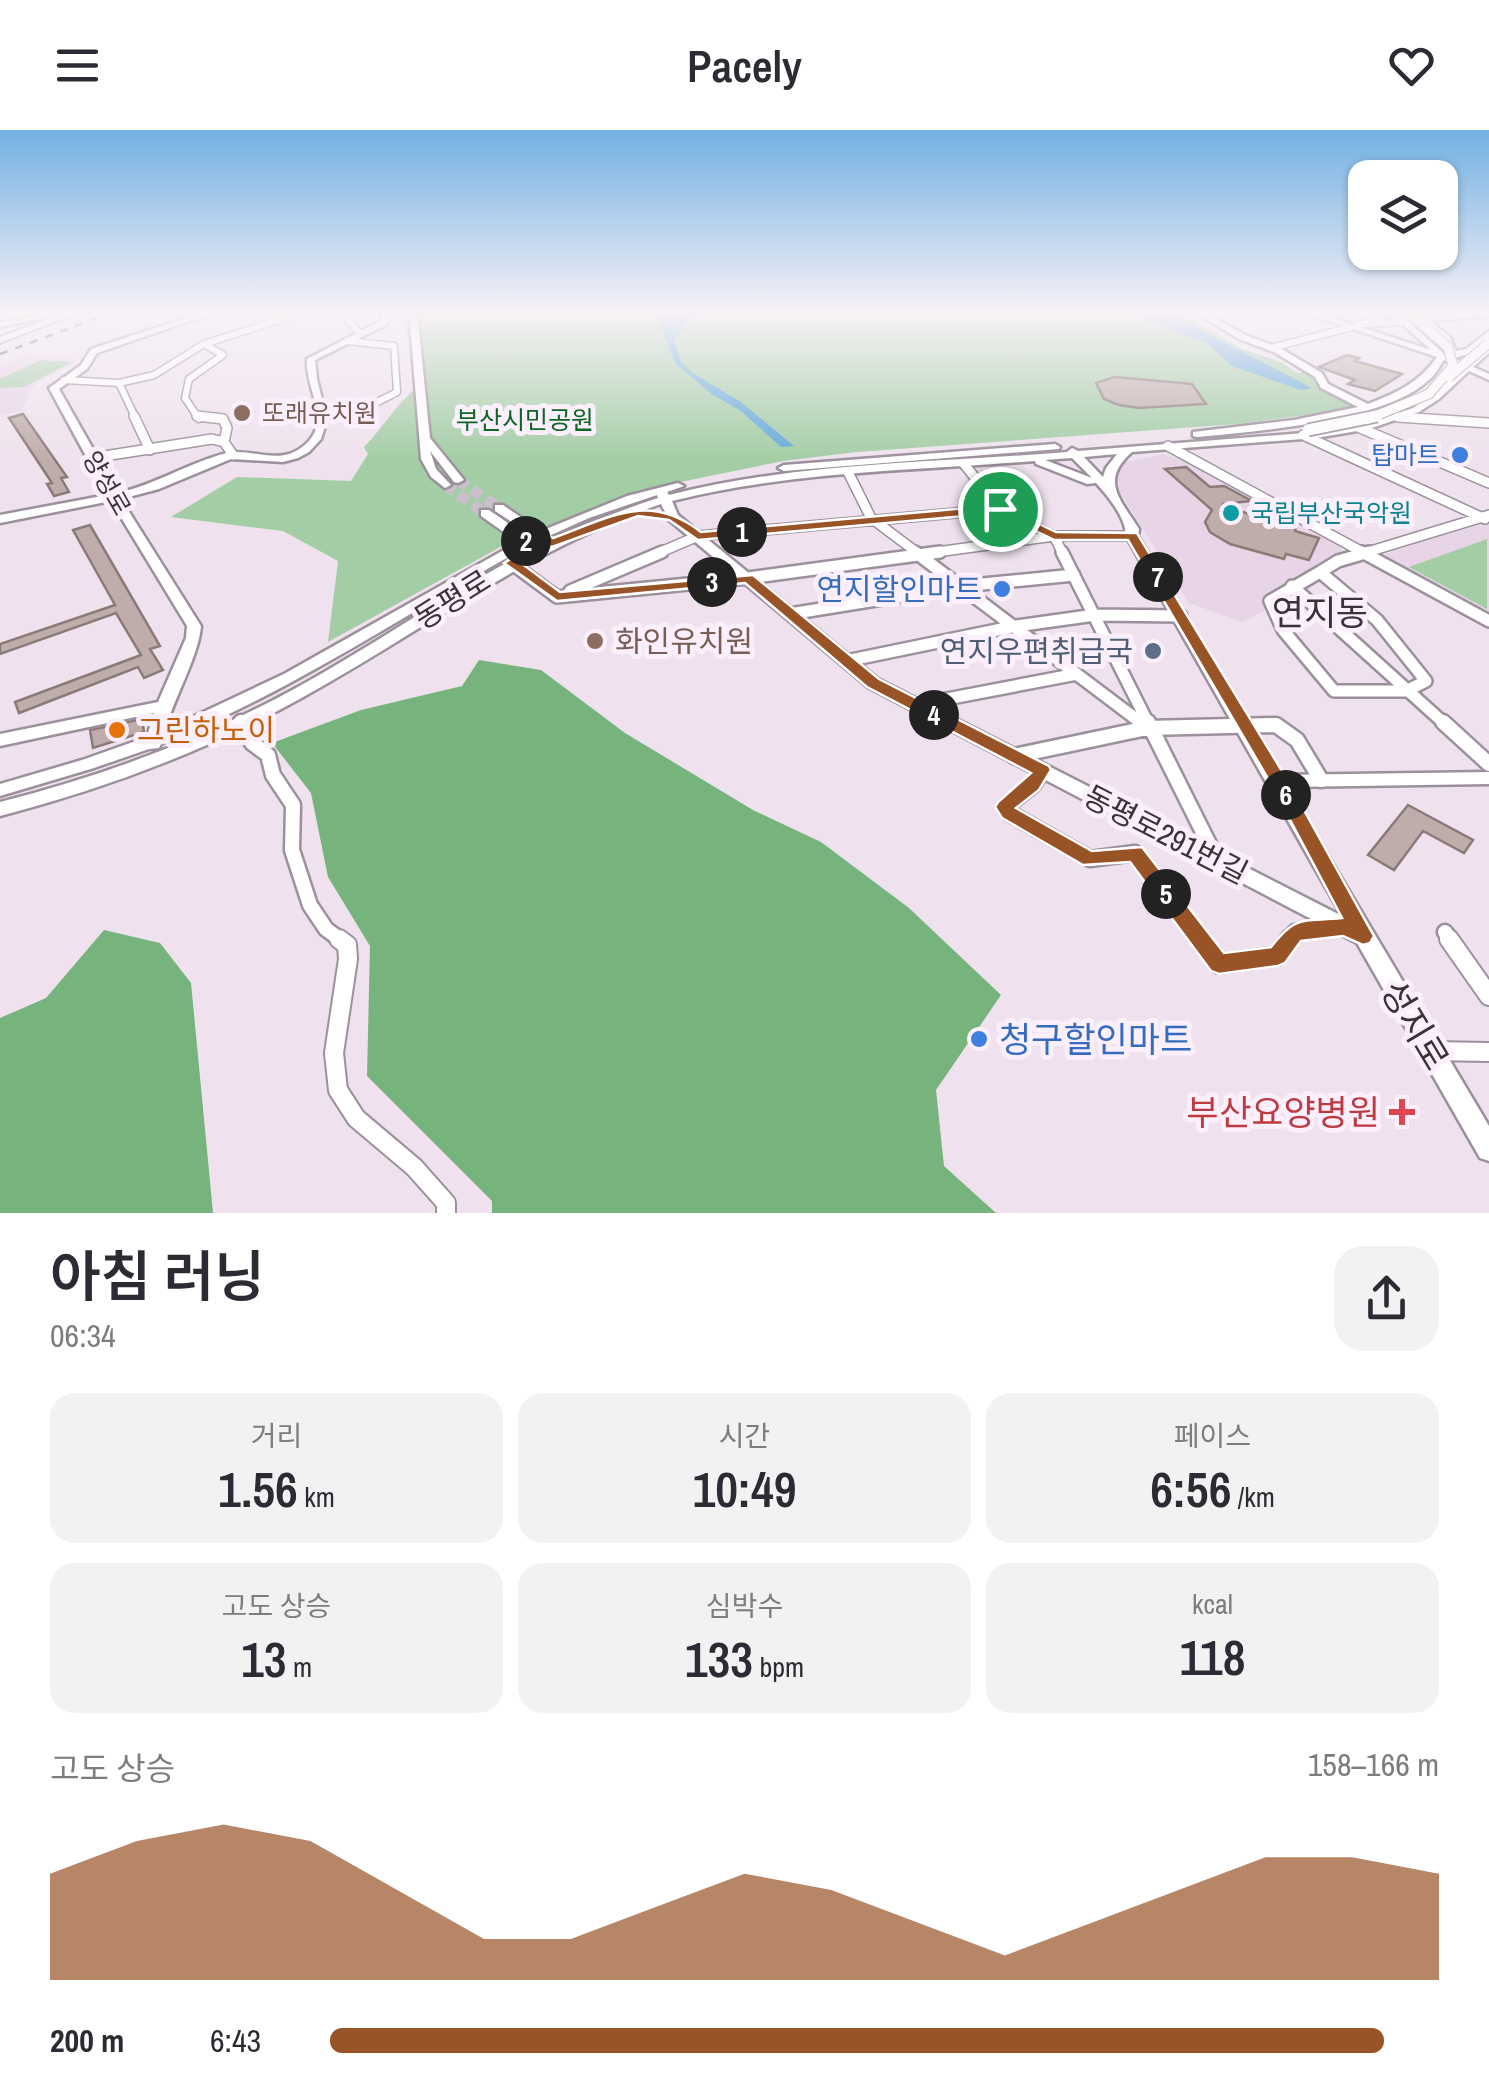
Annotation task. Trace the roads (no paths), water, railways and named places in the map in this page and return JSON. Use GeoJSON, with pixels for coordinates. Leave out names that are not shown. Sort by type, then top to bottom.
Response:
{"type":"FeatureCollection","features":[{"type":"Feature","properties":{"kind":"main road"},"geometry":{"type":"LineString","coordinates":[[64,380],[87,362]]}},
{"type":"Feature","properties":{"kind":"main road"},"geometry":{"type":"LineString","coordinates":[[0,519],[114,498],[172,481],[233,455],[264,461],[292,455],[314,442],[321,415],[308,378],[310,362]]}},
{"type":"Feature","properties":{"kind":"main road"},"geometry":{"type":"LineString","coordinates":[[418,362],[426,438],[423,452],[430,471],[444,485]]}},
{"type":"Feature","properties":{"kind":"main road"},"geometry":{"type":"LineString","coordinates":[[1296,362],[1320,375],[1324,386],[1366,408]]}},
{"type":"Feature","properties":{"kind":"main road"},"geometry":{"type":"LineString","coordinates":[[1430,362],[1436,368]]}},
{"type":"Feature","properties":{"kind":"main road"},"geometry":{"type":"LineString","coordinates":[[1070,450],[1298,422],[1366,408],[1388,401],[1440,362]]}},
{"type":"Feature","properties":{"kind":"main road"},"geometry":{"type":"LineString","coordinates":[[1304,430],[1380,410],[1413,395],[1439,375],[1444,362]]}},
{"type":"Feature","properties":{"kind":"main road"},"geometry":{"type":"LineString","coordinates":[[1446,380],[1452,362]]}},
{"type":"Feature","properties":{"kind":"main road"},"geometry":{"type":"LineString","coordinates":[[1455,362],[1489,376]]}},
{"type":"Feature","properties":{"kind":"main road"},"geometry":{"type":"LineString","coordinates":[[1304,430],[1390,412],[1473,362]]}},
{"type":"Feature","properties":{"kind":"main road"},"geometry":{"type":"LineString","coordinates":[[1148,439],[1358,427],[1398,416],[1443,392],[1473,362]]}},
{"type":"Feature","properties":{"kind":"main road","name":"양성로"},"geometry":{"type":"LineString","coordinates":[[64,380],[54,388],[114,498],[194,626],[153,744]]}},
{"type":"Feature","properties":{"kind":"main road","name":"동평로"},"geometry":{"type":"LineString","coordinates":[[0,790],[153,744],[330,655],[538,542],[662,495],[815,464],[1128,450],[1304,430]]}},
{"type":"Feature","properties":{"kind":"main road"},"geometry":{"type":"LineString","coordinates":[[426,438],[458,480]]}},
{"type":"Feature","properties":{"kind":"main road","name":"동평로"},"geometry":{"type":"LineString","coordinates":[[0,810],[152,764],[241,722],[336,672],[511,563],[538,542],[621,514],[662,495],[848,472],[1031,460],[1070,450]]}},
{"type":"Feature","properties":{"kind":"main road","name":"성지로"},"geometry":{"type":"LineString","coordinates":[[1070,450],[1122,528],[1132,536],[1181,616],[1278,780],[1354,931],[1489,1149]]}},
{"type":"Feature","properties":{"kind":"main road","name":"성지로"},"geometry":{"type":"LineString","coordinates":[[1070,450],[1110,491],[1133,529],[1132,536]]}},
{"type":"Feature","properties":{"kind":"main road"},"geometry":{"type":"LineString","coordinates":[[1110,491],[1107,477],[1128,450]]}},
{"type":"Feature","properties":{"kind":"main road"},"geometry":{"type":"LineString","coordinates":[[1031,460],[1092,482]]}},
{"type":"Feature","properties":{"kind":"main road"},"geometry":{"type":"LineString","coordinates":[[662,495],[673,517]]}},
{"type":"Feature","properties":{"kind":"main road"},"geometry":{"type":"LineString","coordinates":[[499,508],[538,542]]}},
{"type":"Feature","properties":{"kind":"main road"},"geometry":{"type":"LineString","coordinates":[[621,514],[645,512],[673,517]]}},
{"type":"Feature","properties":{"kind":"main road"},"geometry":{"type":"LineString","coordinates":[[485,513],[538,542]]}},
{"type":"Feature","properties":{"kind":"main road","name":"동평로291번길"},"geometry":{"type":"LineString","coordinates":[[673,517],[873,683],[1354,931]]}},
{"type":"Feature","properties":{"kind":"main road"},"geometry":{"type":"LineString","coordinates":[[0,740],[164,706]]}},
{"type":"Feature","properties":{"kind":"main road"},"geometry":{"type":"LineString","coordinates":[[1278,780],[1489,778]]}},
{"type":"Feature","properties":{"kind":"street"},"geometry":{"type":"LineString","coordinates":[[64,380],[118,383],[154,375],[176,362]]}},
{"type":"Feature","properties":{"kind":"street"},"geometry":{"type":"LineString","coordinates":[[213,362],[198,371],[184,388],[192,414],[199,419],[222,419],[227,428],[224,442],[233,455]]}},
{"type":"Feature","properties":{"kind":"street"},"geometry":{"type":"LineString","coordinates":[[321,415],[352,411],[398,392],[395,362]]}},
{"type":"Feature","properties":{"kind":"street"},"geometry":{"type":"LineString","coordinates":[[118,383],[150,450]]}},
{"type":"Feature","properties":{"kind":"street"},"geometry":{"type":"LineString","coordinates":[[1398,416],[1489,424]]}},
{"type":"Feature","properties":{"kind":"street"},"geometry":{"type":"LineString","coordinates":[[1358,427],[1489,483]]}},
{"type":"Feature","properties":{"kind":"street"},"geometry":{"type":"LineString","coordinates":[[1304,430],[1487,518]]}},
{"type":"Feature","properties":{"kind":"street"},"geometry":{"type":"LineString","coordinates":[[92,458],[201,440],[224,442]]}},
{"type":"Feature","properties":{"kind":"street"},"geometry":{"type":"LineString","coordinates":[[1168,446],[1489,621]]}},
{"type":"Feature","properties":{"kind":"street"},"geometry":{"type":"LineString","coordinates":[[964,464],[1000,509],[1054,536],[1217,861]]}},
{"type":"Feature","properties":{"kind":"street"},"geometry":{"type":"LineString","coordinates":[[848,472],[871,518],[1147,728]]}},
{"type":"Feature","properties":{"kind":"street"},"geometry":{"type":"LineString","coordinates":[[557,597],[698,536],[1000,509]]}},
{"type":"Feature","properties":{"kind":"street"},"geometry":{"type":"LineString","coordinates":[[1317,570],[1336,582],[1393,634],[1426,681],[1406,691],[1334,691],[1283,630],[1270,602],[1317,570],[1487,518]]}},
{"type":"Feature","properties":{"kind":"street"},"geometry":{"type":"LineString","coordinates":[[511,563],[557,597],[748,578],[1054,536],[1132,536]]}},
{"type":"Feature","properties":{"kind":"street"},"geometry":{"type":"LineString","coordinates":[[790,614],[962,586],[1074,575]]}},
{"type":"Feature","properties":{"kind":"street"},"geometry":{"type":"LineString","coordinates":[[1292,586],[1489,764]]}},
{"type":"Feature","properties":{"kind":"street"},"geometry":{"type":"LineString","coordinates":[[846,660],[1016,626],[1095,615],[1181,616]]}},
{"type":"Feature","properties":{"kind":"street"},"geometry":{"type":"LineString","coordinates":[[915,705],[1077,674]]}},
{"type":"Feature","properties":{"kind":"street"},"geometry":{"type":"LineString","coordinates":[[241,722],[252,743],[268,755],[273,775],[294,805],[292,850],[310,905],[326,929],[348,945],[350,965],[334,1060],[340,1096],[366,1132],[411,1164],[446,1203],[446,1213]]}},
{"type":"Feature","properties":{"kind":"street"},"geometry":{"type":"LineString","coordinates":[[1014,756],[1147,728],[1287,728],[1321,780]]}},
{"type":"Feature","properties":{"kind":"street"},"geometry":{"type":"LineString","coordinates":[[1042,770],[1032,785],[1005,807],[1009,813],[1090,860],[1135,853],[1219,964],[1278,956],[1295,932],[1354,931]]}},
{"type":"Feature","properties":{"kind":"street"},"geometry":{"type":"LineString","coordinates":[[1445,932],[1489,996]]}},
{"type":"Feature","properties":{"kind":"street"},"geometry":{"type":"LineString","coordinates":[[1431,1051],[1489,1052]]}},
{"type":"Feature","properties":{"kind":"water"},"geometry":{"type":"Polygon","coordinates":[[[681,362],[694,374],[741,402],[794,446],[781,447],[741,411],[713,395],[675,363],[681,362]]]}},
{"type":"Feature","properties":{"kind":"water"},"geometry":{"type":"Polygon","coordinates":[[[1227,362],[1261,362],[1312,388],[1301,390],[1227,362]]]}},
{"type":"Feature","properties":{"kind":"tunnel"},"geometry":{"type":"LineString","coordinates":[[458,480],[499,508]]}},
{"type":"Feature","properties":{"kind":"tunnel"},"geometry":{"type":"LineString","coordinates":[[445,485],[485,513]]}},
{"type":"Feature","properties":{"kind":"place","name":"또래유치원"},"geometry":{"type":"Point","coordinates":[242,413]}},
{"type":"Feature","properties":{"kind":"place","name":"탑마트"},"geometry":{"type":"Point","coordinates":[1460,455]}},
{"type":"Feature","properties":{"kind":"place","name":"국립부산국악원"},"geometry":{"type":"Point","coordinates":[1231,513]}},
{"type":"Feature","properties":{"kind":"place","name":"연지할인마트"},"geometry":{"type":"Point","coordinates":[1002,589]}},
{"type":"Feature","properties":{"kind":"place","name":"화인유치원"},"geometry":{"type":"Point","coordinates":[595,641]}},
{"type":"Feature","properties":{"kind":"place","name":"연지우편취급국"},"geometry":{"type":"Point","coordinates":[1153,651]}},
{"type":"Feature","properties":{"kind":"place","name":"그린하노이"},"geometry":{"type":"Point","coordinates":[117,730]}},
{"type":"Feature","properties":{"kind":"place","name":"청구할인마트"},"geometry":{"type":"Point","coordinates":[979,1039]}},
{"type":"Feature","properties":{"kind":"place","name":"부산요양병원"},"geometry":{"type":"Point","coordinates":[1402,1112]}},
{"type":"Feature","properties":{"kind":"district","name":"연지동"},"geometry":{"type":"Point","coordinates":[1320,612]}},
{"type":"Feature","properties":{"kind":"park label","name":"부산시민공원"},"geometry":{"type":"Point","coordinates":[525,420]}}]}
